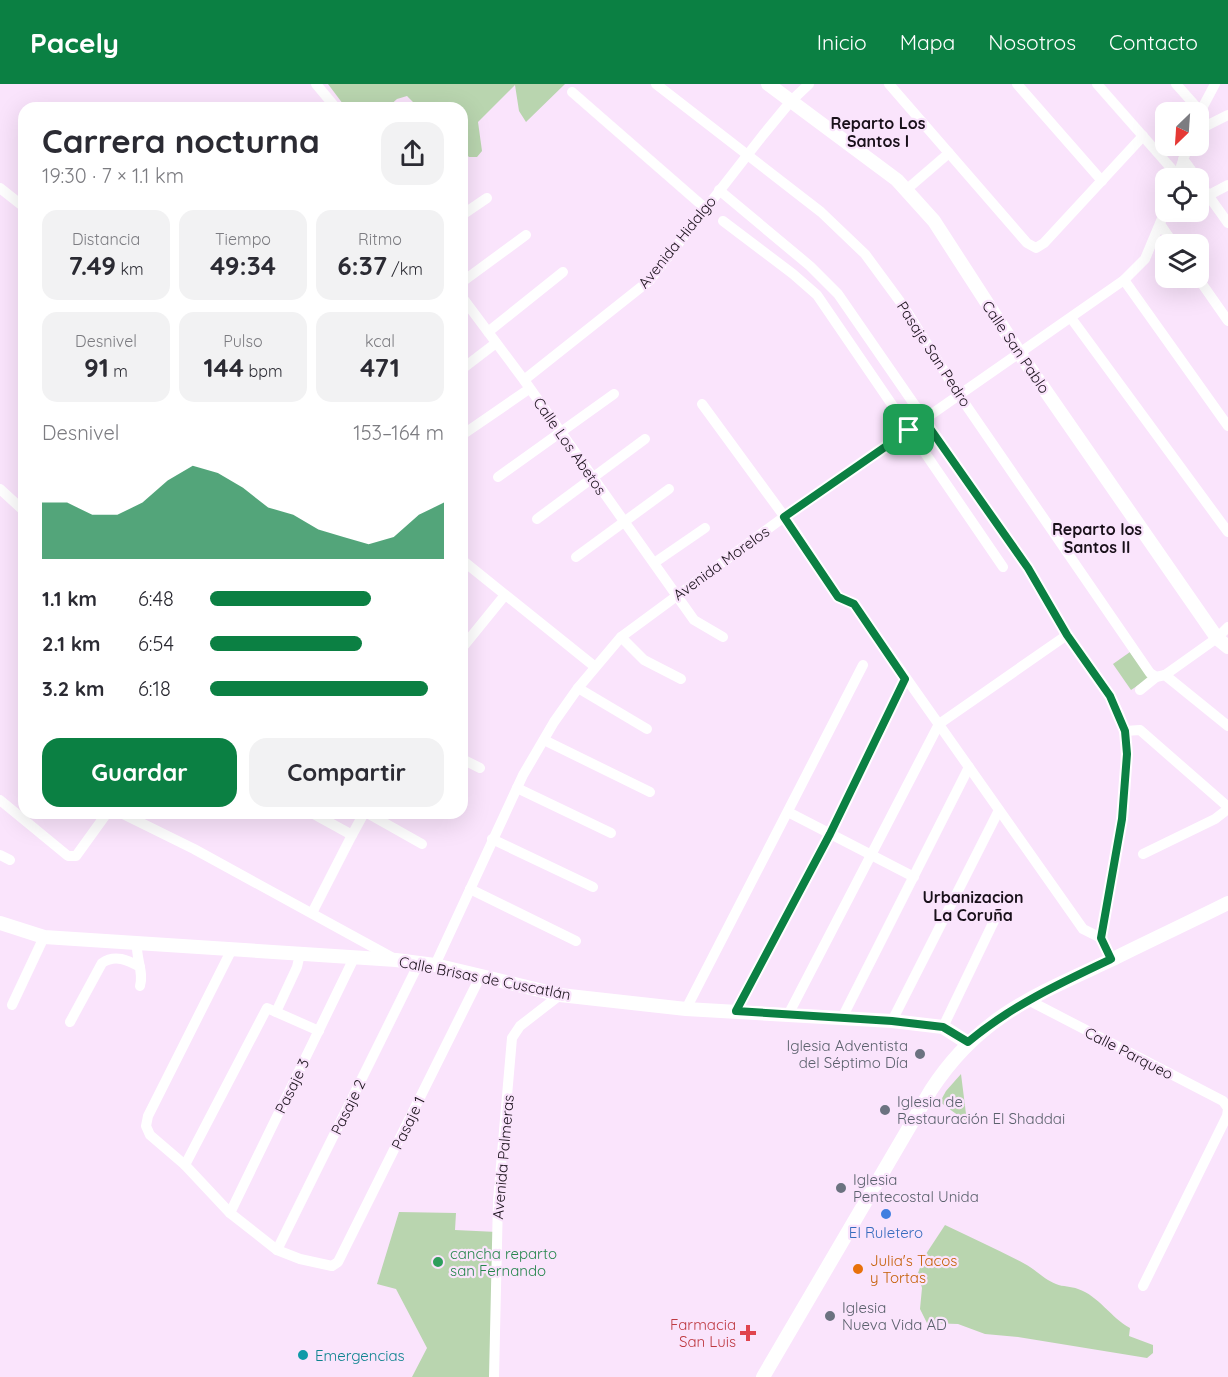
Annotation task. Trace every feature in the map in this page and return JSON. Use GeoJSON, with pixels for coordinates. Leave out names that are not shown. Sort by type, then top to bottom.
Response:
{"type":"FeatureCollection","features":[{"type":"Feature","properties":{"kind":"street"},"geometry":{"type":"LineString","coordinates":[[316,84],[331,102]]}},
{"type":"Feature","properties":{"kind":"street","name":"Pasaje San Pedro"},"geometry":{"type":"LineString","coordinates":[[656,84],[821,212],[865,254],[904,307],[959,395],[1150,673],[1160,676],[1228,726]]}},
{"type":"Feature","properties":{"kind":"street","name":"Calle San Pablo"},"geometry":{"type":"LineString","coordinates":[[768,84],[897,180],[934,221],[1020,354],[1223,642]]}},
{"type":"Feature","properties":{"kind":"street","name":"Avenida Hidalgo"},"geometry":{"type":"LineString","coordinates":[[468,431],[650,280],[746,155],[790,101],[809,84]]}},
{"type":"Feature","properties":{"kind":"street"},"geometry":{"type":"LineString","coordinates":[[889,84],[1027,243],[1036,248],[1044,243],[1143,136]]}},
{"type":"Feature","properties":{"kind":"street"},"geometry":{"type":"LineString","coordinates":[[1017,84],[1102,181]]}},
{"type":"Feature","properties":{"kind":"street"},"geometry":{"type":"LineString","coordinates":[[1097,84],[1170,168]]}},
{"type":"Feature","properties":{"kind":"street"},"geometry":{"type":"LineString","coordinates":[[1176,84],[1191,102]]}},
{"type":"Feature","properties":{"kind":"street"},"geometry":{"type":"LineString","coordinates":[[1206,102],[1215,84]]}},
{"type":"Feature","properties":{"kind":"street"},"geometry":{"type":"LineString","coordinates":[[572,92],[705,208]]}},
{"type":"Feature","properties":{"kind":"street"},"geometry":{"type":"LineString","coordinates":[[1209,124],[1228,115]]}},
{"type":"Feature","properties":{"kind":"street"},"geometry":{"type":"LineString","coordinates":[[906,190],[949,153]]}},
{"type":"Feature","properties":{"kind":"street"},"geometry":{"type":"LineString","coordinates":[[1180,168],[1184,156]]}},
{"type":"Feature","properties":{"kind":"street"},"geometry":{"type":"LineString","coordinates":[[1183,159],[1189,168]]}},
{"type":"Feature","properties":{"kind":"street"},"geometry":{"type":"LineString","coordinates":[[1228,185],[1209,195],[1228,223]]}},
{"type":"Feature","properties":{"kind":"street"},"geometry":{"type":"LineString","coordinates":[[0,188],[18,202]]}},
{"type":"Feature","properties":{"kind":"street"},"geometry":{"type":"LineString","coordinates":[[719,190],[810,266],[838,294],[1028,568],[1067,635],[1110,696],[1125,731],[1127,754],[1122,819],[1101,938],[1111,959]]}},
{"type":"Feature","properties":{"kind":"street"},"geometry":{"type":"LineString","coordinates":[[468,211],[487,198]]}},
{"type":"Feature","properties":{"kind":"street"},"geometry":{"type":"LineString","coordinates":[[723,221],[785,267],[817,295],[1003,567]]}},
{"type":"Feature","properties":{"kind":"street"},"geometry":{"type":"LineString","coordinates":[[1160,224],[1167,234]]}},
{"type":"Feature","properties":{"kind":"street","name":"Avenida Morelos"},"geometry":{"type":"LineString","coordinates":[[435,965],[516,788],[578,688],[594,666],[621,637],[784,517],[1124,280],[1145,259],[1160,224]]}},
{"type":"Feature","properties":{"kind":"street"},"geometry":{"type":"LineString","coordinates":[[468,278],[526,235]]}},
{"type":"Feature","properties":{"kind":"street"},"geometry":{"type":"LineString","coordinates":[[488,332],[563,272]]}},
{"type":"Feature","properties":{"kind":"street"},"geometry":{"type":"LineString","coordinates":[[1124,280],[1227,420]]}},
{"type":"Feature","properties":{"kind":"street"},"geometry":{"type":"LineString","coordinates":[[1204,288],[1228,321]]}},
{"type":"Feature","properties":{"kind":"street","name":"Calle Los Abetos"},"geometry":{"type":"LineString","coordinates":[[468,306],[694,620],[723,637]]}},
{"type":"Feature","properties":{"kind":"street"},"geometry":{"type":"LineString","coordinates":[[1071,318],[1228,532]]}},
{"type":"Feature","properties":{"kind":"street"},"geometry":{"type":"LineString","coordinates":[[468,364],[496,343]]}},
{"type":"Feature","properties":{"kind":"street"},"geometry":{"type":"LineString","coordinates":[[498,477],[614,394]]}},
{"type":"Feature","properties":{"kind":"street"},"geometry":{"type":"LineString","coordinates":[[702,404],[784,517],[838,597],[854,604],[1083,929],[1101,938]]}},
{"type":"Feature","properties":{"kind":"street"},"geometry":{"type":"LineString","coordinates":[[537,519],[645,439]]}},
{"type":"Feature","properties":{"kind":"street"},"geometry":{"type":"LineString","coordinates":[[0,489],[18,506]]}},
{"type":"Feature","properties":{"kind":"street"},"geometry":{"type":"LineString","coordinates":[[576,557],[669,489]]}},
{"type":"Feature","properties":{"kind":"street"},"geometry":{"type":"LineString","coordinates":[[654,563],[705,528]]}},
{"type":"Feature","properties":{"kind":"street"},"geometry":{"type":"LineString","coordinates":[[468,565],[594,666]]}},
{"type":"Feature","properties":{"kind":"street"},"geometry":{"type":"LineString","coordinates":[[468,641],[505,595]]}},
{"type":"Feature","properties":{"kind":"street"},"geometry":{"type":"LineString","coordinates":[[1140,690],[1160,676],[1223,642],[1228,627]]}},
{"type":"Feature","properties":{"kind":"street"},"geometry":{"type":"LineString","coordinates":[[788,1016],[939,724],[1067,635]]}},
{"type":"Feature","properties":{"kind":"street"},"geometry":{"type":"LineString","coordinates":[[621,637],[644,660],[681,679]]}},
{"type":"Feature","properties":{"kind":"street"},"geometry":{"type":"LineString","coordinates":[[686,1009],[863,664]]}},
{"type":"Feature","properties":{"kind":"street"},"geometry":{"type":"LineString","coordinates":[[736,1011],[830,834],[905,679]]}},
{"type":"Feature","properties":{"kind":"street"},"geometry":{"type":"LineString","coordinates":[[578,688],[647,729]]}},
{"type":"Feature","properties":{"kind":"street"},"geometry":{"type":"LineString","coordinates":[[1125,731],[1140,730],[1228,808],[1215,819],[1143,854]]}},
{"type":"Feature","properties":{"kind":"street"},"geometry":{"type":"LineString","coordinates":[[544,740],[650,792]]}},
{"type":"Feature","properties":{"kind":"street"},"geometry":{"type":"LineString","coordinates":[[468,762],[480,768]]}},
{"type":"Feature","properties":{"kind":"street"},"geometry":{"type":"LineString","coordinates":[[842,1018],[969,767]]}},
{"type":"Feature","properties":{"kind":"street"},"geometry":{"type":"LineString","coordinates":[[516,788],[611,833]]}},
{"type":"Feature","properties":{"kind":"street"},"geometry":{"type":"LineString","coordinates":[[0,800],[18,815]]}},
{"type":"Feature","properties":{"kind":"street"},"geometry":{"type":"LineString","coordinates":[[892,1021],[999,810]]}},
{"type":"Feature","properties":{"kind":"street"},"geometry":{"type":"LineString","coordinates":[[788,812],[914,877]]}},
{"type":"Feature","properties":{"kind":"street"},"geometry":{"type":"LineString","coordinates":[[23,819],[68,856],[76,856],[103,819]]}},
{"type":"Feature","properties":{"kind":"street"},"geometry":{"type":"LineString","coordinates":[[133,819],[194,849],[396,960]]}},
{"type":"Feature","properties":{"kind":"street"},"geometry":{"type":"LineString","coordinates":[[323,819],[352,835]]}},
{"type":"Feature","properties":{"kind":"street"},"geometry":{"type":"LineString","coordinates":[[312,913],[361,819]]}},
{"type":"Feature","properties":{"kind":"street"},"geometry":{"type":"LineString","coordinates":[[376,819],[422,844]]}},
{"type":"Feature","properties":{"kind":"street"},"geometry":{"type":"LineString","coordinates":[[492,839],[593,887]]}},
{"type":"Feature","properties":{"kind":"street"},"geometry":{"type":"LineString","coordinates":[[470,889],[576,941]]}},
{"type":"Feature","properties":{"kind":"street"},"geometry":{"type":"LineString","coordinates":[[764,1377],[931,1090],[968,1042],[993,1021],[1028,1000],[1228,903]]}},
{"type":"Feature","properties":{"kind":"street"},"geometry":{"type":"LineString","coordinates":[[943,1027],[994,921]]}},
{"type":"Feature","properties":{"kind":"street","name":"Calle Brisas de Cuscatlán"},"geometry":{"type":"LineString","coordinates":[[0,923],[44,937],[396,960],[435,965],[560,995],[686,1009],[892,1021],[943,1027],[968,1042]]}},
{"type":"Feature","properties":{"kind":"street"},"geometry":{"type":"LineString","coordinates":[[12,1005],[44,937]]}},
{"type":"Feature","properties":{"kind":"street"},"geometry":{"type":"LineString","coordinates":[[137,944],[136,957],[140,968],[140,986]]}},
{"type":"Feature","properties":{"kind":"street"},"geometry":{"type":"LineString","coordinates":[[232,949],[148,1116],[146,1126],[150,1135],[185,1165],[230,1214],[277,1250]]}},
{"type":"Feature","properties":{"kind":"street"},"geometry":{"type":"LineString","coordinates":[[185,1165],[297,966],[300,954]]}},
{"type":"Feature","properties":{"kind":"street"},"geometry":{"type":"LineString","coordinates":[[70,1022],[102,963],[110,958],[118,958],[140,968]]}},
{"type":"Feature","properties":{"kind":"street","name":"Pasaje 3"},"geometry":{"type":"LineString","coordinates":[[230,1214],[354,958]]}},
{"type":"Feature","properties":{"kind":"street","name":"Pasaje 2"},"geometry":{"type":"LineString","coordinates":[[277,1250],[419,963]]}},
{"type":"Feature","properties":{"kind":"street","name":"Pasaje 1"},"geometry":{"type":"LineString","coordinates":[[277,1250],[300,1259],[332,1266],[338,1262],[480,977]]}},
{"type":"Feature","properties":{"kind":"street","name":"Avenida Palmeras"},"geometry":{"type":"LineString","coordinates":[[494,1377],[498,1200],[512,1038],[520,1026],[560,995]]}},
{"type":"Feature","properties":{"kind":"street","name":"Calle Parqueo"},"geometry":{"type":"LineString","coordinates":[[1028,1000],[1223,1101],[1228,1108],[1227,1116],[1143,1286]]}},
{"type":"Feature","properties":{"kind":"street"},"geometry":{"type":"LineString","coordinates":[[272,1010],[319,1031]]}},
{"type":"Feature","properties":{"kind":"green space"},"geometry":{"type":"Polygon","coordinates":[[[328,84],[565,84],[526,122],[519,111],[515,85],[478,122],[482,151],[477,157],[468,156],[468,102],[413,102],[407,96],[394,102],[342,102],[328,84]]]}},
{"type":"Feature","properties":{"kind":"green space"},"geometry":{"type":"Polygon","coordinates":[[[1130,652],[1149,678],[1131,690],[1113,664],[1130,652]]]}},
{"type":"Feature","properties":{"kind":"green space"},"geometry":{"type":"Polygon","coordinates":[[[961,1074],[967,1122],[940,1102],[946,1091],[961,1074]]]}},
{"type":"Feature","properties":{"kind":"green space"},"geometry":{"type":"Polygon","coordinates":[[[399,1212],[456,1213],[455,1230],[497,1232],[494,1377],[412,1377],[427,1348],[396,1289],[377,1284],[399,1212]]]}},
{"type":"Feature","properties":{"kind":"green space"},"geometry":{"type":"Polygon","coordinates":[[[945,1225],[1025,1264],[1052,1282],[1085,1292],[1130,1328],[1129,1336],[1153,1345],[1153,1353],[1147,1358],[1018,1337],[985,1334],[958,1324],[927,1323],[920,1309],[922,1288],[918,1273],[924,1257],[945,1225]]]}},
{"type":"Feature","properties":{"kind":"place","name":"Iglesia Adventista del Séptimo Día"},"geometry":{"type":"Point","coordinates":[920,1054]}},
{"type":"Feature","properties":{"kind":"place","name":"Iglesia de Restauración El Shaddai"},"geometry":{"type":"Point","coordinates":[885,1110]}},
{"type":"Feature","properties":{"kind":"place","name":"Iglesia Pentecostal Unida"},"geometry":{"type":"Point","coordinates":[841,1188]}},
{"type":"Feature","properties":{"kind":"place","name":"El Ruletero"},"geometry":{"type":"Point","coordinates":[886,1214]}},
{"type":"Feature","properties":{"kind":"place","name":"cancha reparto san Fernando"},"geometry":{"type":"Point","coordinates":[438,1262]}},
{"type":"Feature","properties":{"kind":"place","name":"Julia's Tacos y Tortas"},"geometry":{"type":"Point","coordinates":[858,1269]}},
{"type":"Feature","properties":{"kind":"place","name":"Iglesia Nueva Vida AD"},"geometry":{"type":"Point","coordinates":[830,1316]}},
{"type":"Feature","properties":{"kind":"place","name":"Farmacia San Luis"},"geometry":{"type":"Point","coordinates":[748,1333]}},
{"type":"Feature","properties":{"kind":"place","name":"Emergencias"},"geometry":{"type":"Point","coordinates":[303,1355]}},
{"type":"Feature","properties":{"kind":"district","name":"Reparto Los Santos I"},"geometry":{"type":"Point","coordinates":[878,132]}},
{"type":"Feature","properties":{"kind":"district","name":"Reparto los Santos II"},"geometry":{"type":"Point","coordinates":[1097,538]}},
{"type":"Feature","properties":{"kind":"district","name":"Urbanizacion La Coruña"},"geometry":{"type":"Point","coordinates":[973,906]}},
{"type":"Feature","properties":{"kind":"route"},"geometry":{"type":"LineString","coordinates":[[924,420],[1028,568],[1067,635],[1110,696],[1125,731],[1127,754],[1122,819],[1101,938],[1111,959],[1028,1000],[993,1021],[968,1042],[943,1027],[892,1021],[736,1011],[830,834],[905,679],[854,604],[838,597],[784,517],[909,430],[924,420]]}}]}
